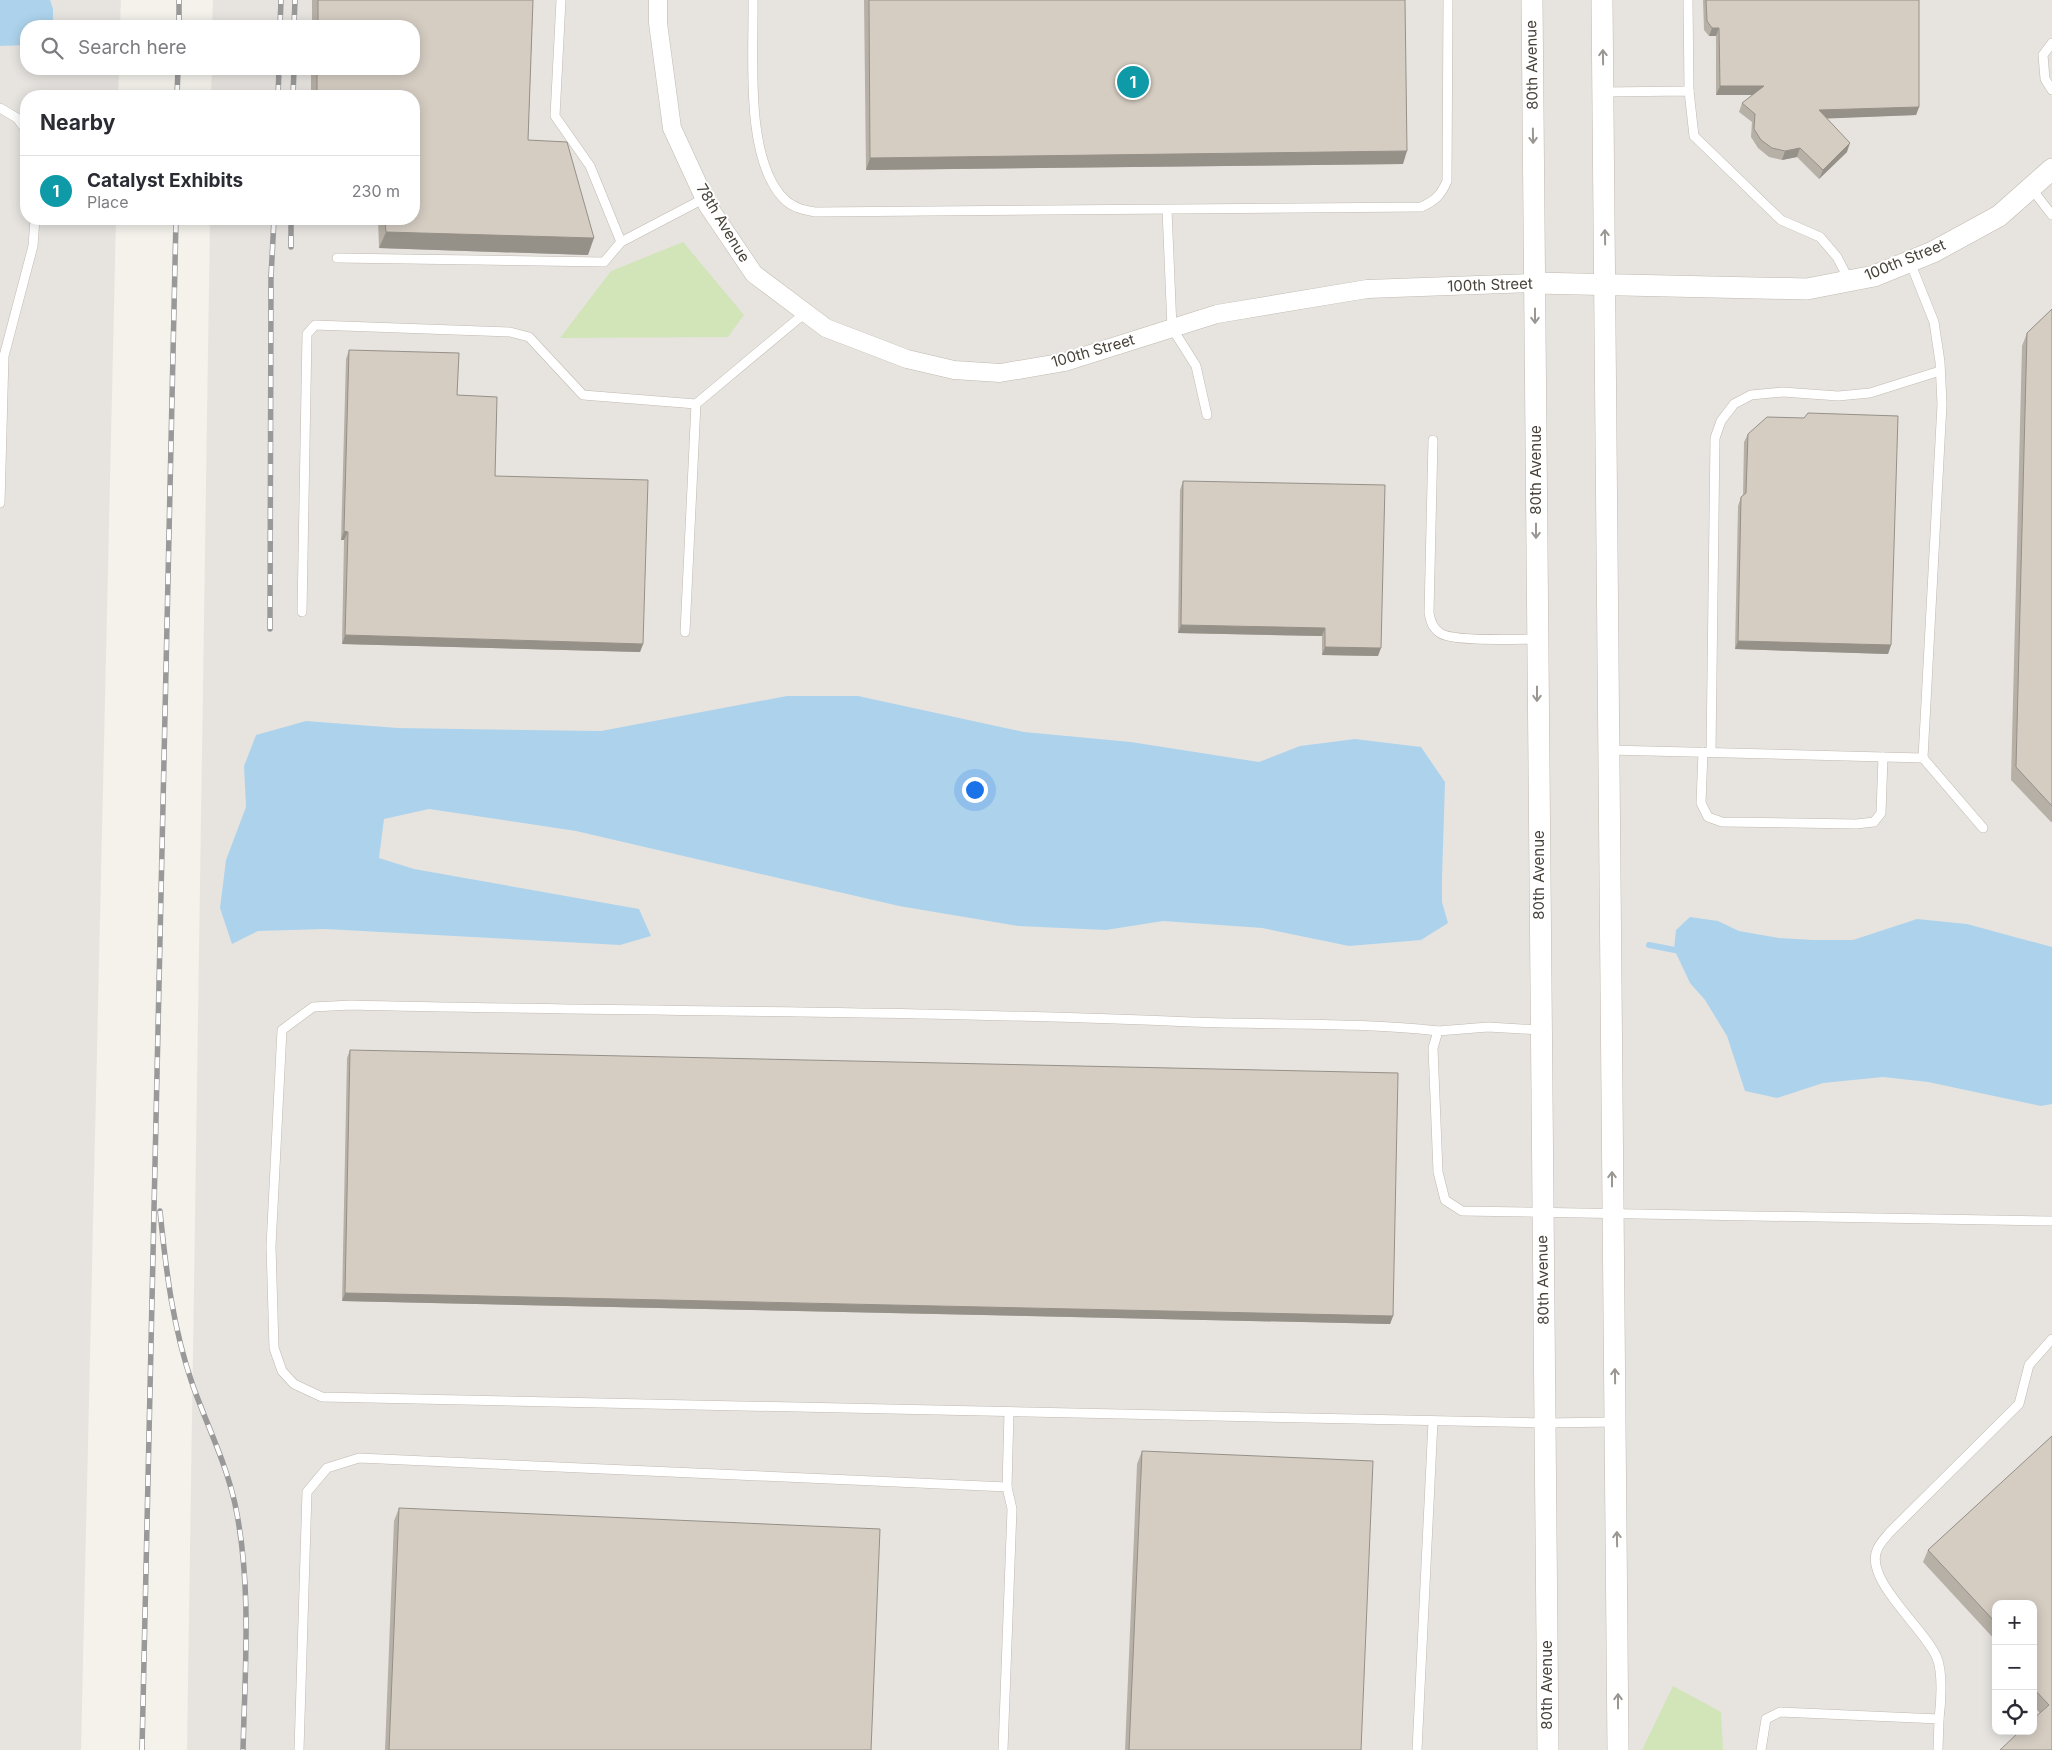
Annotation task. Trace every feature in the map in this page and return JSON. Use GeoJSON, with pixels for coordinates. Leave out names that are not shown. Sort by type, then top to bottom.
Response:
{"type":"FeatureCollection","features":[{"type":"Feature","properties":{"kind":"street","name":"78th Avenue"},"geometry":{"type":"LineString","coordinates":[[658,0],[658,24],[672,128],[704,198],[754,274],[826,328],[907,359]]}},
{"type":"Feature","properties":{"kind":"street","name":"80th Avenue"},"geometry":{"type":"LineString","coordinates":[[1532,0],[1548,1750]]}},
{"type":"Feature","properties":{"kind":"street"},"geometry":{"type":"LineString","coordinates":[[1602,0],[1618,1750]]}},
{"type":"Feature","properties":{"kind":"street","name":"100th Street"},"geometry":{"type":"LineString","coordinates":[[907,359],[954,370],[1000,373],[1065,362],[1217,314],[1367,289],[1534,283],[1807,289],[1874,276],[1933,252],[1999,216],[2052,169]]}},
{"type":"Feature","properties":{"kind":"lane"},"geometry":{"type":"LineString","coordinates":[[561,0],[555,116],[590,166],[621,242]]}},
{"type":"Feature","properties":{"kind":"lane"},"geometry":{"type":"LineString","coordinates":[[753,0],[755,115],[759,148],[771,180],[785,200],[798,208],[815,212],[1421,208],[1434,201],[1442,193],[1447,181],[1448,0]]}},
{"type":"Feature","properties":{"kind":"lane"},"geometry":{"type":"LineString","coordinates":[[1688,0],[1689,91],[1694,136],[1781,220],[1820,237],[1837,257],[1849,281]]}},
{"type":"Feature","properties":{"kind":"lane"},"geometry":{"type":"LineString","coordinates":[[2052,44],[2043,54],[2045,79],[2052,90]]}},
{"type":"Feature","properties":{"kind":"lane"},"geometry":{"type":"LineString","coordinates":[[1603,92],[1689,91]]}},
{"type":"Feature","properties":{"kind":"lane"},"geometry":{"type":"LineString","coordinates":[[0,108],[17,118],[20,122]]}},
{"type":"Feature","properties":{"kind":"lane"},"geometry":{"type":"LineString","coordinates":[[2031,188],[2052,215]]}},
{"type":"Feature","properties":{"kind":"lane"},"geometry":{"type":"LineString","coordinates":[[337,258],[604,262],[621,242],[704,198]]}},
{"type":"Feature","properties":{"kind":"lane"},"geometry":{"type":"LineString","coordinates":[[1166,210],[1172,328],[1196,366],[1207,415]]}},
{"type":"Feature","properties":{"kind":"lane"},"geometry":{"type":"LineString","coordinates":[[0,503],[4,356],[33,246],[34,225]]}},
{"type":"Feature","properties":{"kind":"lane"},"geometry":{"type":"LineString","coordinates":[[1910,261],[1934,322],[1942,404],[1923,758],[1983,828]]}},
{"type":"Feature","properties":{"kind":"lane"},"geometry":{"type":"LineString","coordinates":[[302,612],[307,334],[315,325],[510,332],[529,337],[583,395],[696,404],[806,313]]}},
{"type":"Feature","properties":{"kind":"lane"},"geometry":{"type":"LineString","coordinates":[[1883,757],[1881,813],[1874,822],[1856,824],[1722,822],[1708,817],[1701,803],[1707,752],[1715,438],[1720,421],[1734,404],[1751,395],[1783,392],[1838,396],[1870,393],[1940,371]]}},
{"type":"Feature","properties":{"kind":"lane"},"geometry":{"type":"LineString","coordinates":[[685,632],[696,404]]}},
{"type":"Feature","properties":{"kind":"lane"},"geometry":{"type":"LineString","coordinates":[[1433,440],[1429,613],[1432,625],[1441,634],[1455,638],[1537,639]]}},
{"type":"Feature","properties":{"kind":"lane"},"geometry":{"type":"LineString","coordinates":[[1609,750],[1923,758]]}},
{"type":"Feature","properties":{"kind":"lane"},"geometry":{"type":"LineString","coordinates":[[1540,1030],[1488,1027],[1438,1031],[1391,1026],[1249,1024],[1042,1015],[351,1005],[313,1007],[282,1030],[271,1246],[274,1348],[282,1371],[294,1384],[322,1396],[1433,1421],[1615,1422]]}},
{"type":"Feature","properties":{"kind":"lane"},"geometry":{"type":"LineString","coordinates":[[1438,1031],[1433,1048],[1438,1172],[1446,1200],[1462,1212],[1612,1212],[2052,1221]]}},
{"type":"Feature","properties":{"kind":"lane"},"geometry":{"type":"LineString","coordinates":[[1938,1750],[1941,1696],[1937,1658],[1883,1584],[1875,1566],[1876,1551],[1890,1532],[2019,1404],[2029,1365],[2052,1339]]}},
{"type":"Feature","properties":{"kind":"lane"},"geometry":{"type":"LineString","coordinates":[[1003,1750],[1012,1509],[1007,1487],[1009,1412]]}},
{"type":"Feature","properties":{"kind":"lane"},"geometry":{"type":"LineString","coordinates":[[1417,1750],[1433,1421]]}},
{"type":"Feature","properties":{"kind":"lane"},"geometry":{"type":"LineString","coordinates":[[299,1750],[307,1492],[328,1468],[359,1458],[1007,1487]]}},
{"type":"Feature","properties":{"kind":"lane"},"geometry":{"type":"LineString","coordinates":[[1761,1750],[1766,1719],[1780,1712],[1939,1719]]}},
{"type":"Feature","properties":{"kind":"shaded area"},"geometry":{"type":"Polygon","coordinates":[[[0,0],[121,0],[120,20],[20,20],[20,75],[119,75],[118,90],[20,90],[20,225],[116,225],[81,1750],[0,1750],[0,0]]]}},
{"type":"Feature","properties":{"kind":"shaded area"},"geometry":{"type":"Polygon","coordinates":[[[213,0],[2052,0],[2052,1750],[187,1750],[210,225],[420,225],[420,90],[211,90],[212,75],[420,75],[420,20],[212,20],[213,0]]]}},
{"type":"Feature","properties":{"kind":"green space"},"geometry":{"type":"Polygon","coordinates":[[[683,242],[744,315],[728,337],[560,338],[611,271],[683,242]]]}},
{"type":"Feature","properties":{"kind":"green space"},"geometry":{"type":"Polygon","coordinates":[[[1673,1686],[1721,1712],[1723,1750],[1642,1750],[1673,1686]]]}},
{"type":"Feature","properties":{"kind":"water"},"geometry":{"type":"Polygon","coordinates":[[[0,0],[50,0],[53,9],[53,20],[20,20],[20,45],[0,46],[0,0]]]}},
{"type":"Feature","properties":{"kind":"water"},"geometry":{"type":"Polygon","coordinates":[[[787,696],[858,696],[1024,732],[1131,742],[1259,762],[1300,746],[1355,739],[1421,747],[1445,782],[1442,902],[1448,923],[1421,940],[1349,946],[1262,928],[1163,921],[1106,930],[1018,926],[899,906],[576,831],[429,809],[384,819],[379,858],[414,869],[639,909],[651,936],[620,945],[325,929],[258,931],[232,944],[220,908],[226,860],[246,807],[244,766],[256,735],[306,721],[398,728],[601,731],[787,696]]]}},
{"type":"Feature","properties":{"kind":"water"},"geometry":{"type":"Polygon","coordinates":[[[1690,917],[1718,921],[1739,931],[1779,938],[1814,940],[1853,940],[1917,919],[1967,924],[2052,947],[2052,1104],[2041,1106],[1928,1082],[1883,1077],[1823,1083],[1777,1098],[1745,1091],[1727,1036],[1705,1000],[1690,983],[1674,949],[1676,930],[1690,917]]]}},
{"type":"Feature","properties":{"kind":"building"},"geometry":{"type":"Polygon","coordinates":[[[318,0],[533,0],[528,140],[567,142],[594,238],[386,232],[385,225],[420,225],[420,90],[317,90],[317,75],[420,75],[420,20],[318,20],[318,0]]]}},
{"type":"Feature","properties":{"kind":"building"},"geometry":{"type":"Polygon","coordinates":[[[869,0],[1405,0],[1407,151],[870,158],[869,0]]]}},
{"type":"Feature","properties":{"kind":"building"},"geometry":{"type":"Polygon","coordinates":[[[1706,0],[1919,0],[1919,107],[1819,110],[1850,143],[1823,170],[1800,148],[1785,151],[1772,148],[1761,140],[1754,129],[1755,114],[1742,103],[1764,86],[1720,86],[1719,28],[1712,28],[1707,21],[1706,0]]]}},
{"type":"Feature","properties":{"kind":"building"},"geometry":{"type":"Polygon","coordinates":[[[2052,309],[2052,806],[2016,767],[2027,333],[2052,309]]]}},
{"type":"Feature","properties":{"kind":"building"},"geometry":{"type":"Polygon","coordinates":[[[349,350],[459,353],[457,395],[497,397],[495,476],[648,480],[643,644],[345,635],[348,532],[344,531],[349,350]]]}},
{"type":"Feature","properties":{"kind":"building"},"geometry":{"type":"Polygon","coordinates":[[[1808,413],[1898,416],[1891,645],[1738,641],[1741,497],[1746,493],[1748,434],[1767,417],[1804,418],[1808,413]]]}},
{"type":"Feature","properties":{"kind":"building"},"geometry":{"type":"Polygon","coordinates":[[[1183,481],[1385,485],[1381,648],[1325,647],[1325,628],[1181,625],[1183,481]]]}},
{"type":"Feature","properties":{"kind":"building"},"geometry":{"type":"Polygon","coordinates":[[[350,1050],[1398,1073],[1393,1316],[345,1293],[350,1050]]]}},
{"type":"Feature","properties":{"kind":"building"},"geometry":{"type":"Polygon","coordinates":[[[2052,1436],[2052,1750],[2000,1750],[2016,1735],[2037,1735],[2037,1716],[2049,1705],[2037,1692],[2037,1600],[1992,1600],[1992,1619],[1928,1550],[2052,1436]]]}},
{"type":"Feature","properties":{"kind":"building"},"geometry":{"type":"Polygon","coordinates":[[[1142,1451],[1373,1461],[1361,1750],[1129,1750],[1142,1451]]]}},
{"type":"Feature","properties":{"kind":"building"},"geometry":{"type":"Polygon","coordinates":[[[399,1508],[880,1529],[871,1750],[389,1750],[399,1508]]]}},
{"type":"Feature","properties":{"kind":"waterway"},"geometry":{"type":"LineString","coordinates":[[1649,945],[1680,951]]}},
{"type":"Feature","properties":{"kind":"railway"},"geometry":{"type":"LineString","coordinates":[[179,0],[179,20]]}},
{"type":"Feature","properties":{"kind":"railway"},"geometry":{"type":"LineString","coordinates":[[280,20],[281,0]]}},
{"type":"Feature","properties":{"kind":"railway"},"geometry":{"type":"LineString","coordinates":[[294,20],[295,0]]}},
{"type":"Feature","properties":{"kind":"railway"},"geometry":{"type":"LineString","coordinates":[[177,90],[178,75]]}},
{"type":"Feature","properties":{"kind":"railway"},"geometry":{"type":"LineString","coordinates":[[278,90],[279,75]]}},
{"type":"Feature","properties":{"kind":"railway"},"geometry":{"type":"LineString","coordinates":[[293,90],[294,75]]}},
{"type":"Feature","properties":{"kind":"railway"},"geometry":{"type":"LineString","coordinates":[[142,1750],[176,225]]}},
{"type":"Feature","properties":{"kind":"railway"},"geometry":{"type":"LineString","coordinates":[[270,629],[271,277],[274,225]]}},
{"type":"Feature","properties":{"kind":"railway"},"geometry":{"type":"LineString","coordinates":[[291,225],[291,247]]}},
{"type":"Feature","properties":{"kind":"railway"},"geometry":{"type":"LineString","coordinates":[[160,1211],[168,1278],[180,1343],[193,1386],[227,1474],[240,1534],[246,1596],[243,1750]]}},
{"type":"Feature","properties":{"kind":"place","name":"Catalyst Exhibits"},"geometry":{"type":"Point","coordinates":[1133,82]}}]}
